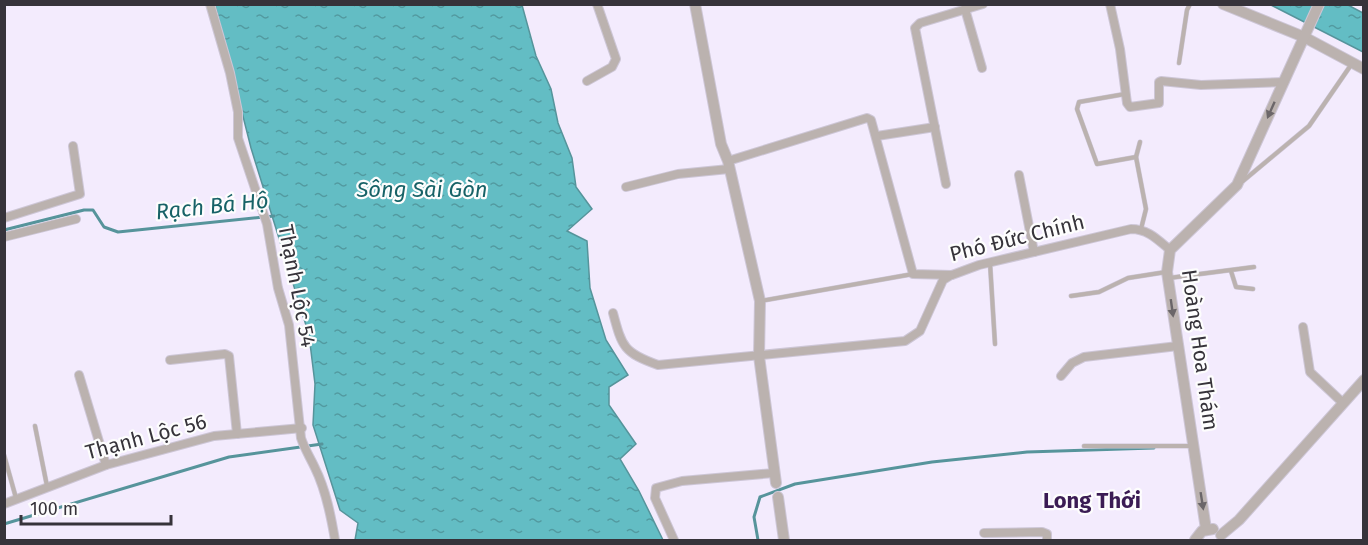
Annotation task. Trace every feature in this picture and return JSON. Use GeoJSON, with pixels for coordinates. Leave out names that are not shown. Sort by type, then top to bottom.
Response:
{"type":"FeatureCollection","features":[{"type":"Feature","properties":{"kind":"street","name":"Thạnh Lộc 54"},"geometry":{"type":"LineString","coordinates":[[210,4],[230,73],[237,112],[237,138],[267,223],[278,288],[290,325],[302,440],[305,452],[315,467],[322,486],[331,515],[335,540]]}},
{"type":"Feature","properties":{"kind":"street"},"geometry":{"type":"LineString","coordinates":[[587,81],[612,67],[615,59],[597,4]]}},
{"type":"Feature","properties":{"kind":"street"},"geometry":{"type":"LineString","coordinates":[[695,4],[721,144],[760,301],[759,356],[784,540]]}},
{"type":"Feature","properties":{"kind":"street"},"geometry":{"type":"LineString","coordinates":[[946,184],[915,28],[920,23],[983,4]]}},
{"type":"Feature","properties":{"kind":"street"},"geometry":{"type":"LineString","coordinates":[[1110,4],[1120,50],[1126,103],[1134,107],[1159,103],[1159,82],[1161,81],[1202,85],[1284,82]]}},
{"type":"Feature","properties":{"kind":"street"},"geometry":{"type":"LineString","coordinates":[[1223,4],[1306,32],[1364,69]]}},
{"type":"Feature","properties":{"kind":"street","name":"Hoàng Hoa Thám"},"geometry":{"type":"LineString","coordinates":[[1206,529],[1168,275],[1170,250],[1237,185],[1319,4]]}},
{"type":"Feature","properties":{"kind":"street"},"geometry":{"type":"LineString","coordinates":[[965,9],[982,68]]}},
{"type":"Feature","properties":{"kind":"street"},"geometry":{"type":"LineString","coordinates":[[626,187],[728,165],[867,118],[871,120],[877,136],[913,274]]}},
{"type":"Feature","properties":{"kind":"street"},"geometry":{"type":"LineString","coordinates":[[877,136],[935,127]]}},
{"type":"Feature","properties":{"kind":"street"},"geometry":{"type":"LineString","coordinates":[[4,218],[80,194],[73,146]]}},
{"type":"Feature","properties":{"kind":"street"},"geometry":{"type":"LineString","coordinates":[[1019,176],[1034,252]]}},
{"type":"Feature","properties":{"kind":"street"},"geometry":{"type":"LineString","coordinates":[[4,237],[76,219]]}},
{"type":"Feature","properties":{"kind":"street","name":"Phó Đức Chính"},"geometry":{"type":"LineString","coordinates":[[913,274],[952,275],[990,262],[1131,229],[1141,229]]}},
{"type":"Feature","properties":{"kind":"street"},"geometry":{"type":"LineString","coordinates":[[1141,229],[1170,250]]}},
{"type":"Feature","properties":{"kind":"street"},"geometry":{"type":"LineString","coordinates":[[613,313],[621,345],[633,356],[658,365],[905,341],[920,331],[943,280],[952,275]]}},
{"type":"Feature","properties":{"kind":"street"},"geometry":{"type":"LineString","coordinates":[[1303,327],[1310,372],[1343,403]]}},
{"type":"Feature","properties":{"kind":"street"},"geometry":{"type":"LineString","coordinates":[[1061,376],[1072,363],[1084,357],[1178,346]]}},
{"type":"Feature","properties":{"kind":"street"},"geometry":{"type":"LineString","coordinates":[[170,360],[225,354],[229,356],[237,434]]}},
{"type":"Feature","properties":{"kind":"street"},"geometry":{"type":"LineString","coordinates":[[79,375],[106,465]]}},
{"type":"Feature","properties":{"kind":"street"},"geometry":{"type":"LineString","coordinates":[[1195,540],[1198,534],[1206,529],[1215,530],[1222,538],[1364,380]]}},
{"type":"Feature","properties":{"kind":"street","name":"Thạnh Lộc 56"},"geometry":{"type":"LineString","coordinates":[[4,504],[106,465],[214,436],[302,428]]}},
{"type":"Feature","properties":{"kind":"street"},"geometry":{"type":"LineString","coordinates":[[674,540],[655,498],[656,488],[682,481],[775,478]]}},
{"type":"Feature","properties":{"kind":"street"},"geometry":{"type":"LineString","coordinates":[[984,533],[1042,532],[1047,534],[1047,540]]}},
{"type":"Feature","properties":{"kind":"lane"},"geometry":{"type":"LineString","coordinates":[[1179,63],[1187,10],[1190,4]]}},
{"type":"Feature","properties":{"kind":"lane"},"geometry":{"type":"LineString","coordinates":[[1237,185],[1309,126],[1353,62]]}},
{"type":"Feature","properties":{"kind":"lane"},"geometry":{"type":"LineString","coordinates":[[1125,94],[1079,102],[1077,109],[1097,165],[1136,157]]}},
{"type":"Feature","properties":{"kind":"lane"},"geometry":{"type":"LineString","coordinates":[[1140,142],[1136,157],[1146,209],[1141,229]]}},
{"type":"Feature","properties":{"kind":"lane"},"geometry":{"type":"LineString","coordinates":[[990,262],[995,344]]}},
{"type":"Feature","properties":{"kind":"lane"},"geometry":{"type":"LineString","coordinates":[[1071,296],[1099,292],[1128,278],[1231,271],[1254,267]]}},
{"type":"Feature","properties":{"kind":"lane"},"geometry":{"type":"LineString","coordinates":[[1231,271],[1236,287],[1252,289]]}},
{"type":"Feature","properties":{"kind":"lane","name":"Phó Đức Chính"},"geometry":{"type":"LineString","coordinates":[[760,301],[913,274]]}},
{"type":"Feature","properties":{"kind":"lane"},"geometry":{"type":"LineString","coordinates":[[35,426],[47,486]]}},
{"type":"Feature","properties":{"kind":"lane"},"geometry":{"type":"LineString","coordinates":[[1084,446],[1194,446]]}},
{"type":"Feature","properties":{"kind":"lane"},"geometry":{"type":"LineString","coordinates":[[4,455],[17,499]]}},
{"type":"Feature","properties":{"kind":"water","name":"Sông Sài Gòn"},"geometry":{"type":"Polygon","coordinates":[[[215,5],[522,5],[536,56],[551,89],[558,123],[572,158],[576,187],[592,209],[567,231],[587,241],[590,288],[606,340],[628,375],[609,387],[609,405],[636,444],[620,459],[663,540],[355,540],[358,523],[340,510],[313,425],[315,384],[309,335],[251,148],[215,5]]]}},
{"type":"Feature","properties":{"kind":"water"},"geometry":{"type":"Polygon","coordinates":[[[1271,5],[1348,5],[1363,13],[1363,52],[1271,5]]]}},
{"type":"Feature","properties":{"kind":"waterway","name":"Rạch Bá Hộ"},"geometry":{"type":"LineString","coordinates":[[4,230],[84,210],[93,210],[104,227],[118,232],[274,216]]}},
{"type":"Feature","properties":{"kind":"waterway"},"geometry":{"type":"LineString","coordinates":[[4,524],[229,457],[322,444]]}},
{"type":"Feature","properties":{"kind":"waterway"},"geometry":{"type":"LineString","coordinates":[[758,540],[754,517],[760,497],[795,484],[932,462],[1027,452],[1154,448]]}},
{"type":"Feature","properties":{"kind":"district","name":"Long Thới"},"geometry":{"type":"Point","coordinates":[1092,500]}}]}
